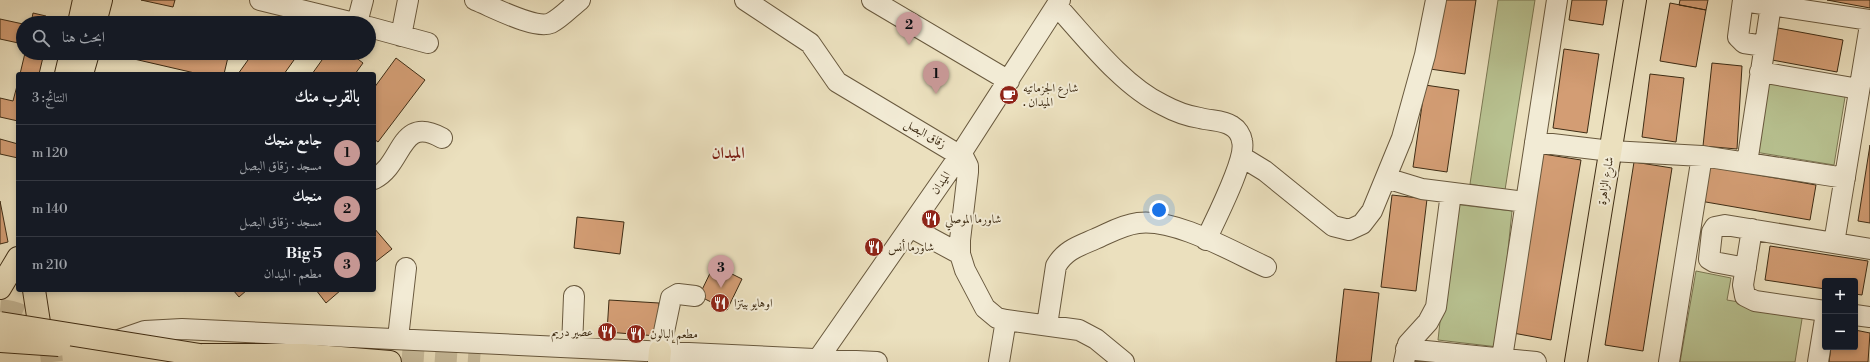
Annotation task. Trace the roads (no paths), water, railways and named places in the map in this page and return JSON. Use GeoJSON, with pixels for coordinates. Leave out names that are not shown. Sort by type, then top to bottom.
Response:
{"type":"FeatureCollection","features":[{"type":"Feature","properties":{"kind":"main road"},"geometry":{"type":"LineString","coordinates":[[80,16],[84,0]]}},
{"type":"Feature","properties":{"kind":"main road"},"geometry":{"type":"LineString","coordinates":[[97,16],[101,0]]}},
{"type":"Feature","properties":{"kind":"main road","name":"شارع الزاهرة"},"geometry":{"type":"LineString","coordinates":[[1576,362],[1635,0]]}},
{"type":"Feature","properties":{"kind":"main road"},"geometry":{"type":"LineString","coordinates":[[66,72],[69,60]]}},
{"type":"Feature","properties":{"kind":"main road"},"geometry":{"type":"LineString","coordinates":[[83,72],[86,60]]}},
{"type":"Feature","properties":{"kind":"main road"},"geometry":{"type":"LineString","coordinates":[[0,288],[16,261]]}},
{"type":"Feature","properties":{"kind":"main road"},"geometry":{"type":"LineString","coordinates":[[34,292],[45,337]]}},
{"type":"Feature","properties":{"kind":"main road"},"geometry":{"type":"LineString","coordinates":[[0,323],[200,355]]}},
{"type":"Feature","properties":{"kind":"main road"},"geometry":{"type":"LineString","coordinates":[[0,341],[200,355],[303,356],[390,362]]}},
{"type":"Feature","properties":{"kind":"street"},"geometry":{"type":"LineString","coordinates":[[260,0],[327,16]]}},
{"type":"Feature","properties":{"kind":"street"},"geometry":{"type":"LineString","coordinates":[[358,16],[363,0]]}},
{"type":"Feature","properties":{"kind":"street"},"geometry":{"type":"LineString","coordinates":[[401,36],[408,0]]}},
{"type":"Feature","properties":{"kind":"street"},"geometry":{"type":"LineString","coordinates":[[475,0],[532,23],[544,24],[551,23],[580,0]]}},
{"type":"Feature","properties":{"kind":"street","name":"زقاق البصل"},"geometry":{"type":"LineString","coordinates":[[745,0],[810,43],[837,82],[964,158],[968,166],[960,254],[965,270],[985,308],[997,318],[1079,330],[1088,334],[1124,362]]}},
{"type":"Feature","properties":{"kind":"street"},"geometry":{"type":"LineString","coordinates":[[872,0],[1009,81]]}},
{"type":"Feature","properties":{"kind":"street"},"geometry":{"type":"LineString","coordinates":[[1242,157],[1265,171],[1333,226],[1340,229],[1349,230],[1362,224],[1372,211],[1386,178],[1414,98],[1425,55],[1436,0]]}},
{"type":"Feature","properties":{"kind":"street"},"geometry":{"type":"LineString","coordinates":[[1502,358],[1558,0]]}},
{"type":"Feature","properties":{"kind":"street"},"geometry":{"type":"LineString","coordinates":[[1764,46],[1744,43],[1738,37],[1743,0],[1870,20]]}},
{"type":"Feature","properties":{"kind":"street"},"geometry":{"type":"LineString","coordinates":[[1058,3],[1125,79],[1141,93],[1178,112],[1225,123],[1234,127],[1240,134],[1243,142],[1242,157],[1206,240]]}},
{"type":"Feature","properties":{"kind":"street","name":"الميدان"},"geometry":{"type":"LineString","coordinates":[[816,361],[960,155],[1058,3]]}},
{"type":"Feature","properties":{"kind":"street"},"geometry":{"type":"LineString","coordinates":[[1747,163],[1771,5]]}},
{"type":"Feature","properties":{"kind":"street"},"geometry":{"type":"LineString","coordinates":[[1834,243],[1870,25]]}},
{"type":"Feature","properties":{"kind":"street"},"geometry":{"type":"LineString","coordinates":[[376,29],[428,43]]}},
{"type":"Feature","properties":{"kind":"street"},"geometry":{"type":"LineString","coordinates":[[1760,72],[1860,89]]}},
{"type":"Feature","properties":{"kind":"street"},"geometry":{"type":"LineString","coordinates":[[376,178],[382,175],[388,168],[407,138],[412,134],[424,130],[442,138]]}},
{"type":"Feature","properties":{"kind":"street"},"geometry":{"type":"LineString","coordinates":[[1535,142],[1611,151],[1702,156],[1845,178]]}},
{"type":"Feature","properties":{"kind":"street"},"geometry":{"type":"LineString","coordinates":[[1669,362],[1702,156]]}},
{"type":"Feature","properties":{"kind":"street"},"geometry":{"type":"LineString","coordinates":[[1386,178],[1422,188],[1450,193],[1526,202]]}},
{"type":"Feature","properties":{"kind":"street"},"geometry":{"type":"LineString","coordinates":[[1450,193],[1436,307],[1433,315],[1410,339],[1405,356],[1502,358],[1536,362]]}},
{"type":"Feature","properties":{"kind":"street"},"geometry":{"type":"LineString","coordinates":[[1046,325],[1056,266],[1060,259],[1070,250],[1126,225],[1139,223],[1166,224],[1179,227],[1266,267]]}},
{"type":"Feature","properties":{"kind":"street"},"geometry":{"type":"LineString","coordinates":[[1746,268],[1711,261],[1708,256],[1711,240],[1713,230],[1718,225],[1752,229],[1870,249]]}},
{"type":"Feature","properties":{"kind":"street"},"geometry":{"type":"LineString","coordinates":[[910,227],[960,254]]}},
{"type":"Feature","properties":{"kind":"street"},"geometry":{"type":"LineString","coordinates":[[1752,229],[1743,290],[1749,299],[1822,311]]}},
{"type":"Feature","properties":{"kind":"street"},"geometry":{"type":"LineString","coordinates":[[398,338],[406,268]]}},
{"type":"Feature","properties":{"kind":"street"},"geometry":{"type":"LineString","coordinates":[[660,357],[671,298],[678,294],[695,296]]}},
{"type":"Feature","properties":{"kind":"street"},"geometry":{"type":"LineString","coordinates":[[572,347],[574,296]]}},
{"type":"Feature","properties":{"kind":"street"},"geometry":{"type":"LineString","coordinates":[[1858,315],[1870,317]]}},
{"type":"Feature","properties":{"kind":"street"},"geometry":{"type":"LineString","coordinates":[[999,362],[1006,320]]}},
{"type":"Feature","properties":{"kind":"street"},"geometry":{"type":"LineString","coordinates":[[116,341],[145,331],[182,329],[572,347],[660,357],[877,362]]}},
{"type":"Feature","properties":{"kind":"street"},"geometry":{"type":"LineString","coordinates":[[1818,362],[1822,337]]}},
{"type":"Feature","properties":{"kind":"tunnel"},"geometry":{"type":"LineString","coordinates":[[0,310],[13,312],[25,317],[36,325],[44,335]]}},
{"type":"Feature","properties":{"kind":"tunnel"},"geometry":{"type":"LineString","coordinates":[[50,346],[52,362]]}},
{"type":"Feature","properties":{"kind":"tunnel"},"geometry":{"type":"LineString","coordinates":[[369,354],[480,362]]}},
{"type":"Feature","properties":{"kind":"place","name":"منجك"},"geometry":{"type":"Point","coordinates":[909,45]}},
{"type":"Feature","properties":{"kind":"place","name":"جامع منجك"},"geometry":{"type":"Point","coordinates":[936,94]}},
{"type":"Feature","properties":{"kind":"place","name":"شارع الجزماتيه . الميدان"},"geometry":{"type":"Point","coordinates":[1009,95]}},
{"type":"Feature","properties":{"kind":"place","name":"شاورما الموصلي"},"geometry":{"type":"Point","coordinates":[931,219]}},
{"type":"Feature","properties":{"kind":"place","name":"شاورما أنس"},"geometry":{"type":"Point","coordinates":[874,247]}},
{"type":"Feature","properties":{"kind":"place","name":"Big 5"},"geometry":{"type":"Point","coordinates":[721,288]}},
{"type":"Feature","properties":{"kind":"place","name":"اوهايو بيتزا"},"geometry":{"type":"Point","coordinates":[720,303]}},
{"type":"Feature","properties":{"kind":"place","name":"عصير دريم"},"geometry":{"type":"Point","coordinates":[607,332]}},
{"type":"Feature","properties":{"kind":"place","name":"مطعم البالون"},"geometry":{"type":"Point","coordinates":[636,334]}},
{"type":"Feature","properties":{"kind":"district","name":"الميدان"},"geometry":{"type":"Point","coordinates":[728,153]}}]}
